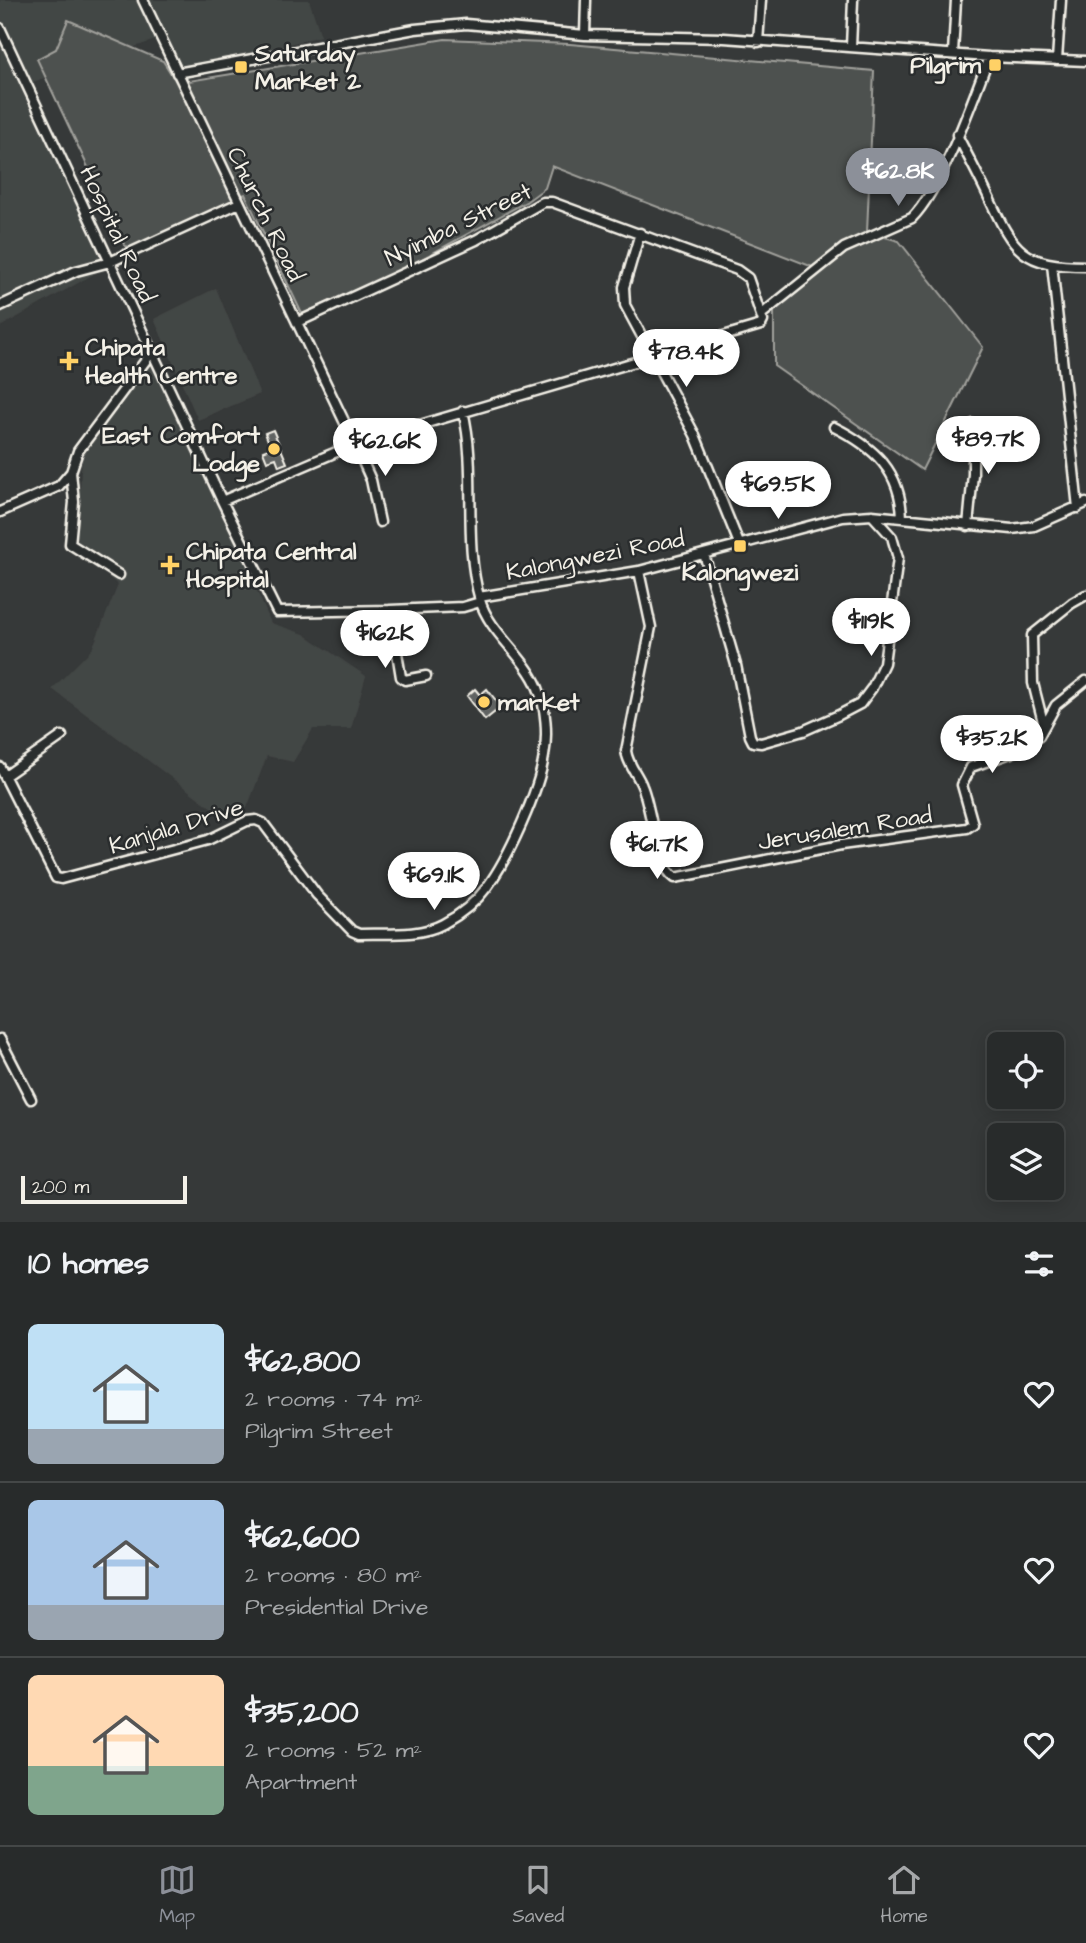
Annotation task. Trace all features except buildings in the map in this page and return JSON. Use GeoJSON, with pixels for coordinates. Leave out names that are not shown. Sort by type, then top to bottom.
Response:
{"type":"FeatureCollection","features":[{"type":"Feature","properties":{"kind":"street","name":"Church Road"},"geometry":{"type":"LineString","coordinates":[[144,0],[355,444],[370,480],[380,522]]}},
{"type":"Feature","properties":{"kind":"street"},"geometry":{"type":"LineString","coordinates":[[585,35],[586,0]]}},
{"type":"Feature","properties":{"kind":"street"},"geometry":{"type":"LineString","coordinates":[[758,42],[761,0]]}},
{"type":"Feature","properties":{"kind":"street"},"geometry":{"type":"LineString","coordinates":[[851,47],[853,0]]}},
{"type":"Feature","properties":{"kind":"street"},"geometry":{"type":"LineString","coordinates":[[953,53],[956,0]]}},
{"type":"Feature","properties":{"kind":"street"},"geometry":{"type":"LineString","coordinates":[[1058,60],[1061,0]]}},
{"type":"Feature","properties":{"kind":"street"},"geometry":{"type":"LineString","coordinates":[[177,73],[439,26],[466,24],[585,35],[724,38],[989,57],[1086,61]]}},
{"type":"Feature","properties":{"kind":"street","name":"Hospital Road"},"geometry":{"type":"LineString","coordinates":[[0,28],[222,501],[277,612],[463,607],[480,600]]}},
{"type":"Feature","properties":{"kind":"street"},"geometry":{"type":"LineString","coordinates":[[762,314],[844,248],[912,218],[937,180],[989,57]]}},
{"type":"Feature","properties":{"kind":"street"},"geometry":{"type":"LineString","coordinates":[[957,135],[1010,242],[1026,255],[1052,264],[1086,266]]}},
{"type":"Feature","properties":{"kind":"street","name":"Nyimba Street"},"geometry":{"type":"LineString","coordinates":[[298,323],[476,240],[543,202],[552,202],[737,270],[748,278],[762,314],[761,325],[653,359]]}},
{"type":"Feature","properties":{"kind":"street"},"geometry":{"type":"LineString","coordinates":[[0,306],[76,271],[110,262],[239,203]]}},
{"type":"Feature","properties":{"kind":"street"},"geometry":{"type":"LineString","coordinates":[[640,233],[622,297],[704,454],[740,546]]}},
{"type":"Feature","properties":{"kind":"street"},"geometry":{"type":"LineString","coordinates":[[1052,264],[1082,506]]}},
{"type":"Feature","properties":{"kind":"street"},"geometry":{"type":"LineString","coordinates":[[0,512],[59,486],[71,472],[78,451],[152,352]]}},
{"type":"Feature","properties":{"kind":"street"},"geometry":{"type":"LineString","coordinates":[[222,501],[355,444],[463,411],[653,359]]}},
{"type":"Feature","properties":{"kind":"street","name":"Kanjala Drive"},"geometry":{"type":"LineString","coordinates":[[0,767],[57,878],[208,840],[247,821],[256,820],[263,823],[317,895],[352,931],[359,934],[430,929],[457,915],[487,887],[502,863],[523,817],[544,757],[546,738],[538,689],[525,665],[501,636],[480,600],[471,529],[471,456],[463,411]]}},
{"type":"Feature","properties":{"kind":"street"},"geometry":{"type":"LineString","coordinates":[[968,526],[973,474],[973,425]]}},
{"type":"Feature","properties":{"kind":"street"},"geometry":{"type":"LineString","coordinates":[[834,427],[869,447],[897,483],[902,499],[902,519]]}},
{"type":"Feature","properties":{"kind":"street"},"geometry":{"type":"LineString","coordinates":[[71,472],[74,502],[70,544],[119,575]]}},
{"type":"Feature","properties":{"kind":"street","name":"Kalongwezi Road"},"geometry":{"type":"LineString","coordinates":[[480,600],[639,570],[740,546],[843,517],[872,515],[968,526],[1023,528],[1082,506]]}},
{"type":"Feature","properties":{"kind":"street"},"geometry":{"type":"LineString","coordinates":[[704,554],[736,665],[750,736],[753,742],[761,744],[803,731],[860,704],[872,688],[884,663],[898,558],[892,537],[872,515]]}},
{"type":"Feature","properties":{"kind":"street","name":"Jerusalem Road"},"geometry":{"type":"LineString","coordinates":[[639,570],[652,628],[626,751],[627,760],[642,785],[664,864],[670,875],[682,878],[841,845],[967,828],[972,824],[962,785],[971,767],[1025,748],[1039,736],[1044,726]]}},
{"type":"Feature","properties":{"kind":"street"},"geometry":{"type":"LineString","coordinates":[[1044,726],[1033,683],[1032,635],[1086,595]]}},
{"type":"Feature","properties":{"kind":"street"},"geometry":{"type":"LineString","coordinates":[[390,610],[401,677],[405,680],[426,676]]}},
{"type":"Feature","properties":{"kind":"street"},"geometry":{"type":"LineString","coordinates":[[1044,726],[1056,705],[1086,681]]}},
{"type":"Feature","properties":{"kind":"street"},"geometry":{"type":"LineString","coordinates":[[5,776],[62,736]]}},
{"type":"Feature","properties":{"kind":"street"},"geometry":{"type":"LineString","coordinates":[[0,1040],[32,1099]]}},
{"type":"Feature","properties":{"kind":"shaded area"},"geometry":{"type":"Polygon","coordinates":[[[0,0],[309,0],[321,36],[177,73],[161,38],[27,84],[110,265],[0,327],[0,0]]]}},
{"type":"Feature","properties":{"kind":"shaded area"},"geometry":{"type":"Polygon","coordinates":[[[68,20],[163,61],[177,83],[445,39],[570,44],[874,71],[867,232],[899,241],[983,347],[922,470],[774,366],[774,311],[818,275],[813,267],[552,166],[545,188],[526,202],[409,266],[302,314],[245,194],[136,248],[125,246],[37,59],[56,49],[68,20]]]}},
{"type":"Feature","properties":{"kind":"shaded area"},"geometry":{"type":"Polygon","coordinates":[[[216,288],[260,394],[198,420],[154,319],[216,288]]]}},
{"type":"Feature","properties":{"kind":"shaded area","name":"Chipata Central Hospital"},"geometry":{"type":"Polygon","coordinates":[[[152,352],[271,623],[304,634],[366,676],[351,729],[313,729],[293,762],[267,756],[247,808],[216,811],[52,689],[92,649],[118,585],[72,546],[79,504],[82,455],[152,352]]]}},
{"type":"Feature","properties":{"kind":"place","name":"Pilgrim"},"geometry":{"type":"Point","coordinates":[995,65]}},
{"type":"Feature","properties":{"kind":"place","name":"Saturday Market 2"},"geometry":{"type":"Point","coordinates":[241,67]}},
{"type":"Feature","properties":{"kind":"place","name":"Chipata Health Centre"},"geometry":{"type":"Point","coordinates":[69,361]}},
{"type":"Feature","properties":{"kind":"place","name":"East Comfort Lodge"},"geometry":{"type":"Point","coordinates":[274,449]}},
{"type":"Feature","properties":{"kind":"place","name":"Kalongwezi"},"geometry":{"type":"Point","coordinates":[740,546]}},
{"type":"Feature","properties":{"kind":"place","name":"Chipata Central Hospital"},"geometry":{"type":"Point","coordinates":[170,565]}},
{"type":"Feature","properties":{"kind":"place","name":"market"},"geometry":{"type":"Point","coordinates":[484,702]}}]}
